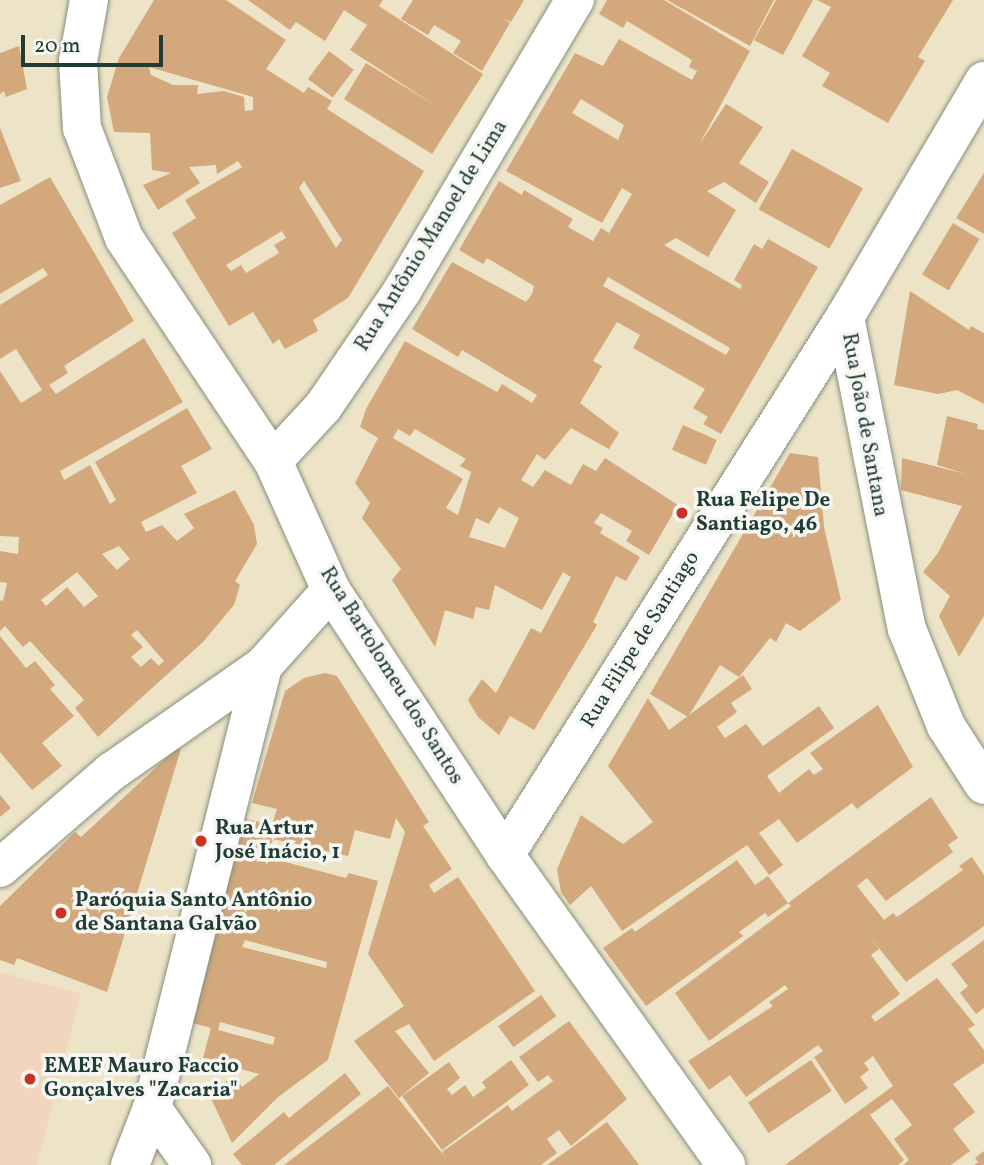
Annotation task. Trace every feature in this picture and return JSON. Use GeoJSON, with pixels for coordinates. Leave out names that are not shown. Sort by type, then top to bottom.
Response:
{"type":"FeatureCollection","features":[{"type":"Feature","properties":{"kind":"street","name":"Rua Bartolomeu dos Santos"},"geometry":{"type":"LineString","coordinates":[[89,0],[78,61],[82,128],[124,238],[274,461],[331,590],[505,855],[726,1165]]}},
{"type":"Feature","properties":{"kind":"street","name":"Rua Antônio Manoel de Lima"},"geometry":{"type":"LineString","coordinates":[[274,461],[324,407],[402,291],[575,0]]}},
{"type":"Feature","properties":{"kind":"street","name":"Rua João de Santana"},"geometry":{"type":"LineString","coordinates":[[984,81],[845,317],[906,629],[946,726],[984,785]]}},
{"type":"Feature","properties":{"kind":"street","name":"Rua Filipe de Santiago"},"geometry":{"type":"LineString","coordinates":[[505,855],[845,317]]}},
{"type":"Feature","properties":{"kind":"street"},"geometry":{"type":"LineString","coordinates":[[0,868],[111,772],[263,666],[331,590]]}},
{"type":"Feature","properties":{"kind":"street"},"geometry":{"type":"LineString","coordinates":[[130,1165],[152,1108],[263,666]]}},
{"type":"Feature","properties":{"kind":"street"},"geometry":{"type":"LineString","coordinates":[[152,1108],[192,1165]]}},
{"type":"Feature","properties":{"kind":"shaded area","name":"EMEF Mauro Faccio Gonçalves \"Zacaria\""},"geometry":{"type":"Polygon","coordinates":[[[0,972],[81,994],[37,1165],[0,1165],[0,972]]]}},
{"type":"Feature","properties":{"kind":"building"},"geometry":{"type":"Polygon","coordinates":[[[154,0],[226,0],[286,40],[266,69],[304,93],[308,87],[332,101],[327,109],[424,171],[348,298],[313,320],[318,331],[285,349],[279,339],[273,344],[253,312],[229,326],[172,233],[196,218],[185,200],[242,167],[238,161],[217,174],[216,165],[189,167],[200,183],[158,210],[143,185],[171,173],[152,170],[150,133],[114,132],[107,97],[119,58],[154,0]],[[149,67],[151,75],[173,85],[198,85],[197,94],[224,91],[244,97],[245,111],[253,110],[253,97],[149,67]],[[304,181],[299,188],[336,248],[342,240],[304,181]],[[282,231],[226,265],[231,271],[241,265],[246,273],[279,253],[274,245],[286,238],[282,231]]]}},
{"type":"Feature","properties":{"kind":"building"},"geometry":{"type":"Polygon","coordinates":[[[248,0],[383,0],[379,6],[483,74],[432,154],[344,99],[366,63],[436,106],[350,50],[367,25],[344,10],[325,41],[296,22],[290,30],[248,0]]]}},
{"type":"Feature","properties":{"kind":"building"},"geometry":{"type":"Polygon","coordinates":[[[413,0],[524,0],[511,22],[504,19],[510,23],[482,71],[453,53],[461,41],[434,25],[428,35],[401,19],[413,0]]]}},
{"type":"Feature","properties":{"kind":"building"},"geometry":{"type":"Polygon","coordinates":[[[607,0],[664,0],[750,51],[699,145],[726,104],[763,127],[739,163],[769,182],[756,203],[724,182],[707,191],[736,210],[708,257],[676,238],[664,245],[740,289],[742,285],[734,280],[754,244],[762,249],[768,239],[818,267],[721,434],[703,424],[708,417],[693,408],[705,389],[633,348],[640,335],[617,322],[593,361],[602,366],[580,403],[619,433],[609,449],[571,428],[545,460],[537,454],[521,480],[533,487],[545,470],[571,485],[583,464],[596,471],[605,458],[678,505],[649,555],[626,541],[632,531],[601,513],[594,523],[603,528],[600,533],[640,557],[626,581],[616,576],[593,622],[597,625],[534,730],[510,716],[499,735],[478,717],[468,700],[482,679],[496,693],[531,628],[541,633],[571,577],[563,572],[542,610],[495,585],[489,610],[476,607],[473,619],[445,610],[435,647],[392,580],[401,569],[362,518],[370,503],[355,483],[378,438],[360,427],[366,409],[405,341],[497,392],[502,384],[532,403],[537,395],[462,350],[458,357],[412,329],[452,262],[526,302],[532,294],[534,286],[487,258],[483,264],[459,250],[499,181],[522,195],[524,190],[573,219],[568,227],[593,241],[601,228],[609,233],[632,194],[622,188],[602,223],[506,171],[575,53],[603,66],[619,39],[692,80],[697,71],[689,67],[692,60],[627,21],[623,28],[599,14],[607,0]],[[581,99],[572,113],[618,140],[624,125],[581,99]],[[608,277],[603,286],[726,355],[730,348],[608,277]],[[398,429],[393,438],[463,479],[446,508],[458,515],[471,472],[460,466],[466,459],[415,429],[410,436],[398,429]],[[499,507],[489,524],[476,518],[469,537],[505,548],[519,518],[499,507]]]}},
{"type":"Feature","properties":{"kind":"building"},"geometry":{"type":"Polygon","coordinates":[[[667,0],[774,0],[750,46],[667,0]]]}},
{"type":"Feature","properties":{"kind":"building"},"geometry":{"type":"Polygon","coordinates":[[[776,0],[813,0],[783,55],[754,40],[776,0]]]}},
{"type":"Feature","properties":{"kind":"building"},"geometry":{"type":"Polygon","coordinates":[[[817,0],[953,0],[918,57],[925,61],[888,123],[822,86],[830,73],[802,56],[831,7],[817,0]]]}},
{"type":"Feature","properties":{"kind":"building"},"geometry":{"type":"Polygon","coordinates":[[[19,46],[27,89],[6,97],[4,91],[0,94],[0,53],[19,46]]]}},
{"type":"Feature","properties":{"kind":"building"},"geometry":{"type":"Polygon","coordinates":[[[329,51],[354,70],[333,98],[308,79],[329,51]]]}},
{"type":"Feature","properties":{"kind":"building"},"geometry":{"type":"Polygon","coordinates":[[[0,128],[21,181],[0,188],[0,128]]]}},
{"type":"Feature","properties":{"kind":"building"},"geometry":{"type":"Polygon","coordinates":[[[792,149],[863,188],[829,249],[759,209],[792,149]]]}},
{"type":"Feature","properties":{"kind":"building"},"geometry":{"type":"Polygon","coordinates":[[[984,173],[984,234],[956,218],[984,173]]]}},
{"type":"Feature","properties":{"kind":"building"},"geometry":{"type":"Polygon","coordinates":[[[50,177],[134,321],[64,366],[68,373],[49,385],[56,394],[144,338],[183,402],[60,471],[64,480],[90,465],[110,504],[116,500],[95,462],[187,408],[212,449],[181,466],[197,493],[141,522],[146,532],[162,525],[177,541],[194,528],[184,514],[235,490],[254,525],[257,544],[235,581],[240,585],[234,605],[203,642],[98,737],[75,708],[84,700],[30,641],[23,647],[5,626],[0,631],[0,600],[3,601],[7,583],[0,582],[0,551],[18,554],[19,537],[0,536],[0,371],[21,403],[42,390],[16,349],[0,359],[0,305],[48,275],[43,268],[0,294],[0,205],[50,177]],[[119,546],[102,554],[117,570],[130,559],[119,546]],[[77,572],[41,600],[46,606],[67,587],[84,607],[98,596],[77,572]],[[137,630],[131,635],[143,647],[131,657],[141,667],[151,658],[159,666],[164,661],[137,630]]]}},
{"type":"Feature","properties":{"kind":"building"},"geometry":{"type":"Polygon","coordinates":[[[953,223],[980,239],[949,290],[922,274],[953,223]]]}},
{"type":"Feature","properties":{"kind":"building"},"geometry":{"type":"Polygon","coordinates":[[[910,291],[969,330],[971,326],[984,333],[984,404],[957,390],[938,394],[894,385],[910,291]]]}},
{"type":"Feature","properties":{"kind":"building"},"geometry":{"type":"Polygon","coordinates":[[[947,416],[978,424],[977,429],[984,430],[984,616],[959,657],[939,616],[950,596],[923,572],[938,553],[962,506],[901,490],[902,458],[966,474],[937,465],[947,416]]]}},
{"type":"Feature","properties":{"kind":"building"},"geometry":{"type":"Polygon","coordinates":[[[683,425],[717,440],[706,465],[672,450],[683,425]]]}},
{"type":"Feature","properties":{"kind":"building"},"geometry":{"type":"Polygon","coordinates":[[[790,453],[818,457],[824,527],[841,600],[800,631],[786,623],[776,642],[770,638],[739,677],[720,665],[688,717],[650,694],[790,453]]]}},
{"type":"Feature","properties":{"kind":"building"},"geometry":{"type":"Polygon","coordinates":[[[0,636],[26,668],[35,661],[55,685],[50,689],[74,716],[42,743],[62,766],[32,790],[0,752],[0,636]]]}},
{"type":"Feature","properties":{"kind":"building"},"geometry":{"type":"Polygon","coordinates":[[[325,673],[337,676],[429,822],[423,826],[452,869],[429,885],[434,893],[458,877],[535,991],[434,1061],[409,1024],[395,1031],[429,1073],[399,1098],[354,1041],[404,1006],[368,954],[405,832],[396,818],[390,839],[355,830],[348,856],[273,839],[268,851],[257,848],[255,854],[346,878],[349,873],[378,881],[328,1060],[278,1097],[232,1143],[208,1092],[235,1076],[242,1087],[259,1074],[203,1058],[211,1028],[189,1022],[246,819],[272,825],[277,809],[252,803],[285,691],[304,678],[325,673]],[[245,940],[242,947],[326,968],[327,962],[245,940]],[[220,1022],[218,1030],[273,1045],[275,1037],[220,1022]]]}},
{"type":"Feature","properties":{"kind":"building"},"geometry":{"type":"Polygon","coordinates":[[[743,675],[752,689],[731,703],[737,712],[717,727],[725,738],[746,724],[763,746],[819,706],[834,728],[767,776],[779,793],[809,769],[814,775],[823,769],[810,753],[878,705],[913,767],[857,809],[852,803],[797,843],[779,819],[759,833],[783,865],[769,875],[747,845],[622,931],[591,886],[570,905],[561,892],[557,869],[581,815],[623,844],[653,822],[608,766],[648,698],[669,730],[743,675]]]}},
{"type":"Feature","properties":{"kind":"building","name":"Paróquia Santo Antônio de Santana Galvão"},"geometry":{"type":"Polygon","coordinates":[[[176,749],[181,749],[107,992],[17,958],[14,965],[0,960],[0,906],[75,832],[81,837],[176,749]]]}},
{"type":"Feature","properties":{"kind":"building"},"geometry":{"type":"Polygon","coordinates":[[[0,795],[11,808],[0,817],[0,795]]]}},
{"type":"Feature","properties":{"kind":"building"},"geometry":{"type":"Polygon","coordinates":[[[931,797],[958,838],[948,845],[953,852],[886,901],[867,878],[857,886],[884,920],[893,913],[897,917],[963,870],[959,866],[972,857],[984,875],[984,926],[906,982],[866,932],[879,949],[871,955],[900,994],[871,1016],[875,1022],[937,978],[975,1025],[968,1029],[984,1050],[984,1063],[953,1084],[975,1112],[953,1129],[970,1151],[951,1165],[903,1165],[909,1160],[894,1139],[912,1125],[892,1099],[870,1115],[904,1160],[898,1165],[785,1165],[893,1086],[873,1056],[864,1063],[869,1070],[860,1077],[868,1088],[845,1104],[814,1057],[823,1051],[818,1045],[746,1097],[730,1075],[709,1090],[688,1061],[773,1006],[769,1002],[788,989],[785,985],[709,1041],[675,993],[791,906],[788,903],[931,797]]]}},
{"type":"Feature","properties":{"kind":"building"},"geometry":{"type":"Polygon","coordinates":[[[737,860],[755,885],[768,876],[788,903],[768,917],[765,913],[739,932],[743,936],[646,1006],[603,948],[632,928],[635,932],[737,860]]]}},
{"type":"Feature","properties":{"kind":"building"},"geometry":{"type":"Polygon","coordinates":[[[984,940],[984,1008],[976,1014],[960,993],[968,986],[951,964],[984,940]]]}},
{"type":"Feature","properties":{"kind":"building"},"geometry":{"type":"Polygon","coordinates":[[[541,995],[556,1016],[513,1047],[498,1026],[541,995]]]}},
{"type":"Feature","properties":{"kind":"building"},"geometry":{"type":"Polygon","coordinates":[[[569,1021],[627,1099],[571,1146],[559,1130],[547,1139],[557,1153],[541,1165],[284,1165],[388,1086],[446,1158],[442,1152],[508,1105],[512,1111],[553,1081],[548,1075],[538,1082],[519,1057],[569,1021]]]}},
{"type":"Feature","properties":{"kind":"building"},"geometry":{"type":"Polygon","coordinates":[[[511,1060],[529,1085],[442,1150],[402,1096],[449,1062],[460,1078],[447,1089],[452,1095],[465,1085],[473,1097],[486,1088],[482,1082],[511,1060]]]}},
{"type":"Feature","properties":{"kind":"building"},"geometry":{"type":"Polygon","coordinates":[[[811,1060],[832,1091],[769,1133],[748,1102],[811,1060]]]}},
{"type":"Feature","properties":{"kind":"building"},"geometry":{"type":"Polygon","coordinates":[[[345,1073],[361,1094],[274,1165],[242,1165],[233,1154],[284,1112],[289,1118],[345,1073]]]}},
{"type":"Feature","properties":{"kind":"building"},"geometry":{"type":"Polygon","coordinates":[[[607,1122],[639,1165],[547,1165],[564,1153],[607,1122]]]}},
{"type":"Feature","properties":{"kind":"building"},"geometry":{"type":"Polygon","coordinates":[[[984,1151],[984,1165],[974,1165],[978,1162],[975,1158],[984,1151]]]}},
{"type":"Feature","properties":{"kind":"place","name":"Rua Felipe De Santiago, 46"},"geometry":{"type":"Point","coordinates":[682,513]}},
{"type":"Feature","properties":{"kind":"place","name":"Rua Artur José Inácio, 1"},"geometry":{"type":"Point","coordinates":[201,841]}},
{"type":"Feature","properties":{"kind":"place","name":"Paróquia Santo Antônio de Santana Galvão"},"geometry":{"type":"Point","coordinates":[61,913]}},
{"type":"Feature","properties":{"kind":"place","name":"EMEF Mauro Faccio Gonçalves \"Zacaria\""},"geometry":{"type":"Point","coordinates":[30,1079]}}]}
